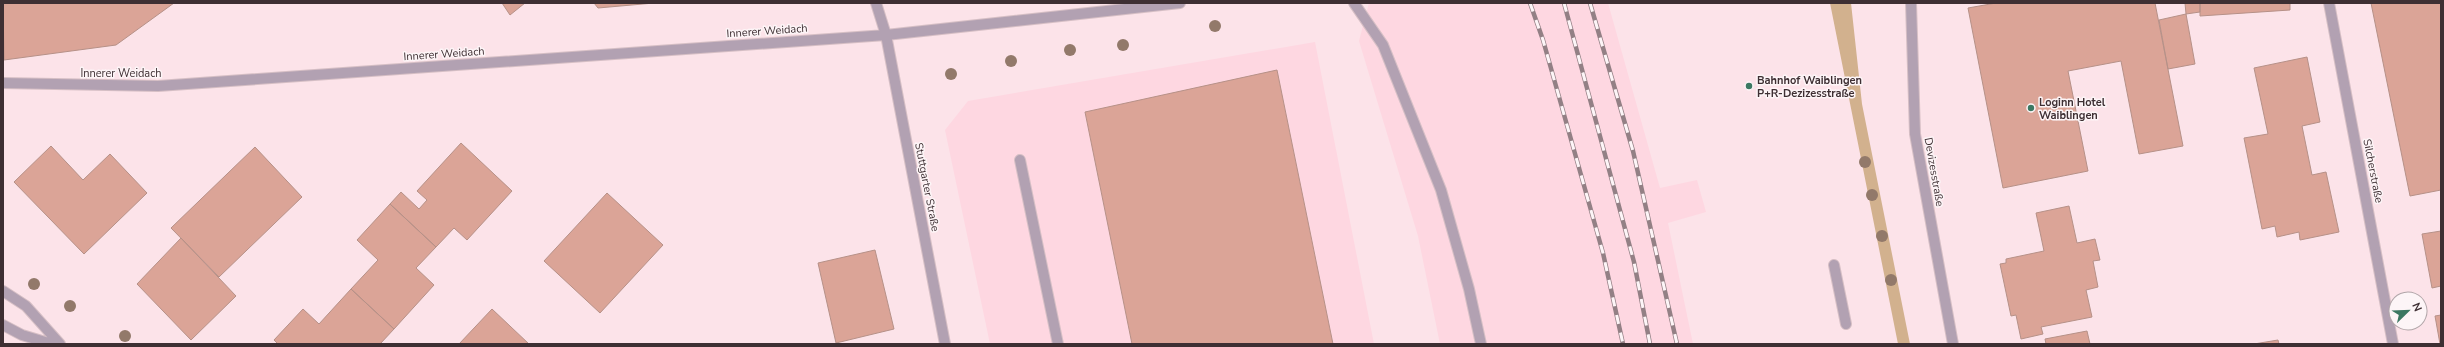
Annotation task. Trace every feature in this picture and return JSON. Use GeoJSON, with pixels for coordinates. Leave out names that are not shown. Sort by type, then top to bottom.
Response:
{"type":"FeatureCollection","features":[{"type":"Feature","properties":{"kind":"street"},"geometry":{"type":"LineString","coordinates":[[876,3],[886,35]]}},
{"type":"Feature","properties":{"kind":"street","name":"Innerer Weidach"},"geometry":{"type":"LineString","coordinates":[[3,83],[158,86],[886,35],[1180,3]]}},
{"type":"Feature","properties":{"kind":"street"},"geometry":{"type":"LineString","coordinates":[[1354,3],[1383,45],[1441,190],[1469,289],[1481,344]]}},
{"type":"Feature","properties":{"kind":"street","name":"Devizesstraße"},"geometry":{"type":"LineString","coordinates":[[1911,3],[1915,134],[1953,344]]}},
{"type":"Feature","properties":{"kind":"street","name":"Silcherstraße"},"geometry":{"type":"LineString","coordinates":[[2329,3],[2393,344]]}},
{"type":"Feature","properties":{"kind":"street","name":"Stuttgarter Straße"},"geometry":{"type":"LineString","coordinates":[[886,35],[945,344]]}},
{"type":"Feature","properties":{"kind":"street"},"geometry":{"type":"LineString","coordinates":[[1020,160],[1058,344]]}},
{"type":"Feature","properties":{"kind":"street"},"geometry":{"type":"LineString","coordinates":[[1834,265],[1846,324]]}},
{"type":"Feature","properties":{"kind":"street"},"geometry":{"type":"LineString","coordinates":[[3,291],[26,306],[60,344]]}},
{"type":"Feature","properties":{"kind":"street"},"geometry":{"type":"LineString","coordinates":[[3,324],[22,335],[52,344]]}},
{"type":"Feature","properties":{"kind":"shaded area"},"geometry":{"type":"Polygon","coordinates":[[[1369,3],[1608,3],[1660,188],[1697,180],[1706,212],[1668,223],[1693,344],[1440,344],[1418,236],[1359,41],[1369,3]]]}},
{"type":"Feature","properties":{"kind":"shaded area"},"geometry":{"type":"Polygon","coordinates":[[[1830,3],[1851,3],[1862,104],[1910,344],[1898,344],[1830,3]]]}},
{"type":"Feature","properties":{"kind":"shaded area"},"geometry":{"type":"Polygon","coordinates":[[[1315,42],[1374,344],[990,344],[945,130],[968,101],[1315,42]]]}},
{"type":"Feature","properties":{"kind":"building"},"geometry":{"type":"Polygon","coordinates":[[[3,3],[174,3],[116,45],[4,60],[3,3]]]}},
{"type":"Feature","properties":{"kind":"building"},"geometry":{"type":"Polygon","coordinates":[[[502,3],[525,3],[510,15],[502,3]]]}},
{"type":"Feature","properties":{"kind":"building"},"geometry":{"type":"Polygon","coordinates":[[[594,3],[654,3],[598,8],[594,3]]]}},
{"type":"Feature","properties":{"kind":"building","name":"Loginn Hotel Waiblingen"},"geometry":{"type":"Polygon","coordinates":[[[1996,3],[2155,3],[2183,146],[2139,154],[2121,61],[2068,71],[2088,171],[2003,188],[1968,8],[1996,3]]]}},
{"type":"Feature","properties":{"kind":"building"},"geometry":{"type":"Polygon","coordinates":[[[2185,3],[2200,3],[2200,12],[2186,14],[2185,3]]]}},
{"type":"Feature","properties":{"kind":"building"},"geometry":{"type":"Polygon","coordinates":[[[2200,3],[2290,3],[2290,10],[2200,16],[2200,3]]]}},
{"type":"Feature","properties":{"kind":"building"},"geometry":{"type":"Polygon","coordinates":[[[2371,3],[2441,3],[2441,190],[2410,196],[2371,3]]]}},
{"type":"Feature","properties":{"kind":"building"},"geometry":{"type":"Polygon","coordinates":[[[2186,14],[2195,64],[2168,69],[2159,20],[2186,14]]]}},
{"type":"Feature","properties":{"kind":"building"},"geometry":{"type":"Polygon","coordinates":[[[2307,57],[2320,122],[2302,126],[2312,175],[2326,172],[2339,232],[2300,240],[2299,232],[2277,237],[2275,226],[2262,229],[2244,138],[2268,134],[2254,68],[2307,57]]]}},
{"type":"Feature","properties":{"kind":"building"},"geometry":{"type":"Polygon","coordinates":[[[1277,70],[1333,344],[1132,344],[1085,112],[1277,70]]]}},
{"type":"Feature","properties":{"kind":"building"},"geometry":{"type":"Polygon","coordinates":[[[461,143],[512,191],[467,240],[454,228],[436,247],[390,204],[401,192],[419,209],[427,200],[417,191],[461,143]]]}},
{"type":"Feature","properties":{"kind":"building"},"geometry":{"type":"Polygon","coordinates":[[[51,146],[83,180],[110,154],[147,193],[84,254],[14,182],[51,146]]]}},
{"type":"Feature","properties":{"kind":"building"},"geometry":{"type":"Polygon","coordinates":[[[255,147],[302,197],[219,277],[171,228],[255,147]]]}},
{"type":"Feature","properties":{"kind":"building"},"geometry":{"type":"Polygon","coordinates":[[[607,193],[663,245],[600,313],[544,261],[607,193]]]}},
{"type":"Feature","properties":{"kind":"building"},"geometry":{"type":"Polygon","coordinates":[[[390,204],[436,247],[416,268],[434,285],[394,329],[351,289],[378,260],[357,240],[390,204]]]}},
{"type":"Feature","properties":{"kind":"building"},"geometry":{"type":"Polygon","coordinates":[[[2069,206],[2077,243],[2095,239],[2100,260],[2093,261],[2098,287],[2086,290],[2092,317],[2041,327],[2043,334],[2021,339],[2016,315],[2011,316],[2000,264],[2006,263],[2006,259],[2044,251],[2036,213],[2069,206]]]}},
{"type":"Feature","properties":{"kind":"building"},"geometry":{"type":"Polygon","coordinates":[[[2441,231],[2441,286],[2432,288],[2422,234],[2441,231]]]}},
{"type":"Feature","properties":{"kind":"building"},"geometry":{"type":"Polygon","coordinates":[[[181,238],[236,296],[191,340],[137,284],[181,238]]]}},
{"type":"Feature","properties":{"kind":"building"},"geometry":{"type":"Polygon","coordinates":[[[875,250],[894,329],[836,343],[818,263],[875,250]]]}},
{"type":"Feature","properties":{"kind":"building"},"geometry":{"type":"Polygon","coordinates":[[[351,289],[394,329],[380,344],[278,344],[274,340],[303,309],[319,324],[351,289]]]}},
{"type":"Feature","properties":{"kind":"building"},"geometry":{"type":"Polygon","coordinates":[[[492,309],[529,344],[459,344],[492,309]]]}},
{"type":"Feature","properties":{"kind":"building"},"geometry":{"type":"Polygon","coordinates":[[[2441,315],[2441,344],[2440,344],[2435,316],[2441,315]]]}},
{"type":"Feature","properties":{"kind":"building"},"geometry":{"type":"Polygon","coordinates":[[[2087,331],[2090,344],[2046,344],[2045,339],[2087,331]]]}},
{"type":"Feature","properties":{"kind":"building"},"geometry":{"type":"Polygon","coordinates":[[[2278,340],[2279,344],[2254,344],[2278,340]]]}},
{"type":"Feature","properties":{"kind":"railway"},"geometry":{"type":"LineString","coordinates":[[1530,3],[1543,40],[1603,253],[1623,344]]}},
{"type":"Feature","properties":{"kind":"railway"},"geometry":{"type":"LineString","coordinates":[[1564,3],[1634,262],[1650,344]]}},
{"type":"Feature","properties":{"kind":"railway"},"geometry":{"type":"LineString","coordinates":[[1590,3],[1633,151],[1677,344]]}},
{"type":"Feature","properties":{"kind":"place","name":"Bahnhof Waiblingen P+R-Dezizesstraße"},"geometry":{"type":"Point","coordinates":[1749,86]}},
{"type":"Feature","properties":{"kind":"place","name":"Loginn Hotel Waiblingen"},"geometry":{"type":"Point","coordinates":[2031,108]}}]}
